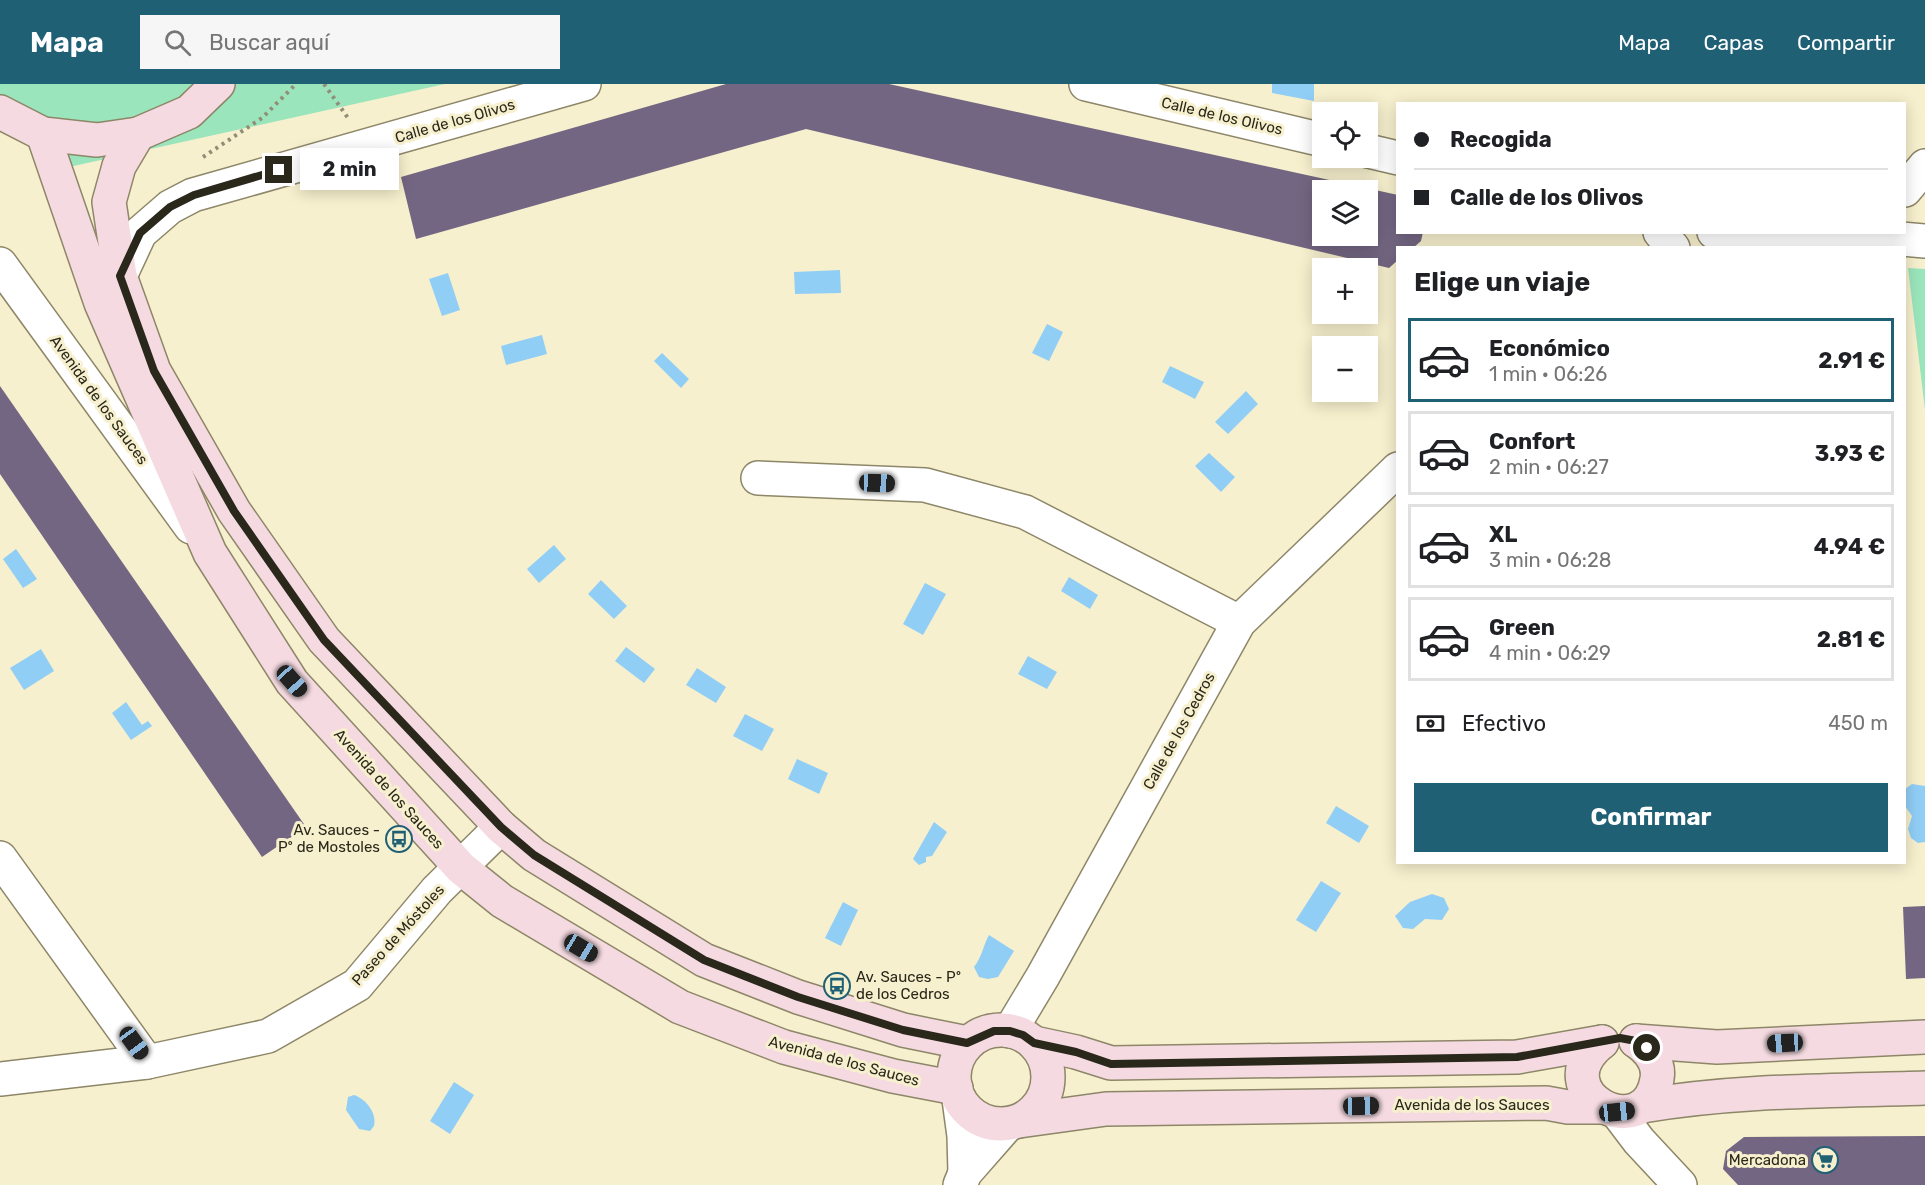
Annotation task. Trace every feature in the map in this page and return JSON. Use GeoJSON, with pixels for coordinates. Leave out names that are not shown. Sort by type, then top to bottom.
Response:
{"type":"FeatureCollection","features":[{"type":"Feature","properties":{"kind":"street"},"geometry":{"type":"LineString","coordinates":[[0,112],[43,134],[97,140],[138,134],[189,112],[218,84]]}},
{"type":"Feature","properties":{"kind":"street","name":"Calle de los Olivos"},"geometry":{"type":"LineString","coordinates":[[120,276],[140,233],[170,207],[194,195],[584,84]]}},
{"type":"Feature","properties":{"kind":"street","name":"Calle de los Olivos"},"geometry":{"type":"LineString","coordinates":[[1106,85],[1312,137]]}},
{"type":"Feature","properties":{"kind":"street"},"geometry":{"type":"LineString","coordinates":[[43,134],[101,303],[210,553]]}},
{"type":"Feature","properties":{"kind":"street"},"geometry":{"type":"LineString","coordinates":[[138,134],[119,166],[109,202],[120,276],[154,371],[234,511],[324,640],[501,827],[534,855],[704,960],[798,997],[903,1030],[967,1043]]}},
{"type":"Feature","properties":{"kind":"street"},"geometry":{"type":"LineString","coordinates":[[1378,153],[1396,158]]}},
{"type":"Feature","properties":{"kind":"street"},"geometry":{"type":"LineString","coordinates":[[1906,189],[1925,166]]}},
{"type":"Feature","properties":{"kind":"street"},"geometry":{"type":"LineString","coordinates":[[1662,234],[1672,246]]}},
{"type":"Feature","properties":{"kind":"street"},"geometry":{"type":"LineString","coordinates":[[1721,234],[1764,246],[1841,234]]}},
{"type":"Feature","properties":{"kind":"street"},"geometry":{"type":"LineString","coordinates":[[1857,234],[1925,241]]}},
{"type":"Feature","properties":{"kind":"street","name":"Avenida de los Sauces"},"geometry":{"type":"LineString","coordinates":[[0,264],[210,553],[292,681],[461,868],[502,901],[680,1007],[784,1047],[958,1093]]}},
{"type":"Feature","properties":{"kind":"street","name":"Calle de los Cedros"},"geometry":{"type":"LineString","coordinates":[[1022,1037],[1043,976],[1239,622],[1396,471]]}},
{"type":"Feature","properties":{"kind":"street"},"geometry":{"type":"LineString","coordinates":[[758,478],[925,484],[1025,512],[1239,622]]}},
{"type":"Feature","properties":{"kind":"street","name":"Paseo de Móstoles"},"geometry":{"type":"LineString","coordinates":[[0,1079],[147,1062],[268,1036],[357,985],[437,890],[501,827]]}},
{"type":"Feature","properties":{"kind":"street"},"geometry":{"type":"LineString","coordinates":[[0,858],[147,1062]]}},
{"type":"Feature","properties":{"kind":"street"},"geometry":{"type":"LineString","coordinates":[[963,1179],[964,1137],[955,1072],[958,1055],[967,1043],[994,1031],[1076,1052],[1111,1064],[1517,1057],[1620,1038],[1717,1047],[1925,1037]]}},
{"type":"Feature","properties":{"kind":"street"},"geometry":{"type":"LineString","coordinates":[[963,1179],[1013,1123],[1033,1113],[1043,1101],[1048,1086],[1048,1071],[1043,1056],[1022,1037]]}},
{"type":"Feature","properties":{"kind":"street"},"geometry":{"type":"LineString","coordinates":[[1620,1108],[1656,1088],[1658,1073],[1655,1060],[1647,1048],[1636,1041]]}},
{"type":"Feature","properties":{"kind":"street"},"geometry":{"type":"LineString","coordinates":[[1602,1042],[1592,1050],[1585,1062],[1583,1074],[1585,1088],[1591,1099],[1620,1108],[1639,1141],[1680,1185]]}},
{"type":"Feature","properties":{"kind":"street","name":"Avenida de los Sauces"},"geometry":{"type":"LineString","coordinates":[[1013,1123],[1106,1108],[1546,1103],[1568,1107],[1620,1108],[1692,1098],[1757,1093],[1925,1088]]}},
{"type":"Feature","properties":{"kind":"street"},"geometry":{"type":"LineString","coordinates":[[958,1093],[971,1114],[988,1123],[1013,1123]]}},
{"type":"Feature","properties":{"kind":"path"},"geometry":{"type":"LineString","coordinates":[[194,195],[185,168],[262,118],[296,84]]}},
{"type":"Feature","properties":{"kind":"green space"},"geometry":{"type":"Polygon","coordinates":[[[0,84],[445,84],[69,167],[0,127],[0,84]]]}},
{"type":"Feature","properties":{"kind":"green space"},"geometry":{"type":"Polygon","coordinates":[[[1908,268],[1925,269],[1925,410],[1908,268]]]}},
{"type":"Feature","properties":{"kind":"water"},"geometry":{"type":"Polygon","coordinates":[[[1272,84],[1314,84],[1314,101],[1272,93],[1272,84]]]}},
{"type":"Feature","properties":{"kind":"water"},"geometry":{"type":"Polygon","coordinates":[[[840,270],[841,293],[795,294],[794,272],[840,270]]]}},
{"type":"Feature","properties":{"kind":"water"},"geometry":{"type":"Polygon","coordinates":[[[448,273],[460,310],[442,316],[429,279],[448,273]]]}},
{"type":"Feature","properties":{"kind":"water"},"geometry":{"type":"Polygon","coordinates":[[[1047,324],[1063,332],[1049,361],[1032,353],[1047,324]]]}},
{"type":"Feature","properties":{"kind":"water"},"geometry":{"type":"Polygon","coordinates":[[[542,335],[547,354],[506,365],[501,346],[542,335]]]}},
{"type":"Feature","properties":{"kind":"water"},"geometry":{"type":"Polygon","coordinates":[[[662,353],[689,379],[681,388],[654,361],[662,353]]]}},
{"type":"Feature","properties":{"kind":"water"},"geometry":{"type":"Polygon","coordinates":[[[1170,366],[1204,382],[1195,399],[1162,382],[1170,366]]]}},
{"type":"Feature","properties":{"kind":"water"},"geometry":{"type":"Polygon","coordinates":[[[1246,391],[1258,404],[1228,434],[1215,422],[1246,391]]]}},
{"type":"Feature","properties":{"kind":"water"},"geometry":{"type":"Polygon","coordinates":[[[1209,453],[1235,477],[1221,492],[1195,466],[1209,453]]]}},
{"type":"Feature","properties":{"kind":"water"},"geometry":{"type":"Polygon","coordinates":[[[554,545],[566,559],[539,583],[527,569],[554,545]]]}},
{"type":"Feature","properties":{"kind":"water"},"geometry":{"type":"Polygon","coordinates":[[[16,549],[37,579],[23,588],[3,559],[16,549]]]}},
{"type":"Feature","properties":{"kind":"water"},"geometry":{"type":"Polygon","coordinates":[[[1069,577],[1098,595],[1090,609],[1061,591],[1069,577]]]}},
{"type":"Feature","properties":{"kind":"water"},"geometry":{"type":"Polygon","coordinates":[[[601,580],[627,606],[614,619],[588,594],[601,580]]]}},
{"type":"Feature","properties":{"kind":"water"},"geometry":{"type":"Polygon","coordinates":[[[925,583],[946,594],[923,635],[903,624],[925,583]]]}},
{"type":"Feature","properties":{"kind":"water"},"geometry":{"type":"Polygon","coordinates":[[[626,647],[655,669],[644,683],[615,661],[626,647]]]}},
{"type":"Feature","properties":{"kind":"water"},"geometry":{"type":"Polygon","coordinates":[[[41,649],[54,671],[24,690],[10,668],[41,649]]]}},
{"type":"Feature","properties":{"kind":"water"},"geometry":{"type":"Polygon","coordinates":[[[1028,656],[1057,672],[1047,689],[1018,674],[1028,656]]]}},
{"type":"Feature","properties":{"kind":"water"},"geometry":{"type":"Polygon","coordinates":[[[697,668],[726,687],[716,703],[686,685],[697,668]]]}},
{"type":"Feature","properties":{"kind":"water"},"geometry":{"type":"Polygon","coordinates":[[[126,702],[142,725],[148,721],[152,726],[131,740],[112,713],[126,702]]]}},
{"type":"Feature","properties":{"kind":"water"},"geometry":{"type":"Polygon","coordinates":[[[745,714],[774,729],[762,751],[733,736],[745,714]]]}},
{"type":"Feature","properties":{"kind":"water"},"geometry":{"type":"Polygon","coordinates":[[[797,759],[828,773],[819,794],[788,779],[797,759]]]}},
{"type":"Feature","properties":{"kind":"water"},"geometry":{"type":"Polygon","coordinates":[[[1912,784],[1925,786],[1925,842],[1918,843],[1911,838],[1908,829],[1912,816],[1906,807],[1906,788],[1912,784]]]}},
{"type":"Feature","properties":{"kind":"water"},"geometry":{"type":"Polygon","coordinates":[[[1336,806],[1369,826],[1359,843],[1326,823],[1336,806]]]}},
{"type":"Feature","properties":{"kind":"water"},"geometry":{"type":"Polygon","coordinates":[[[934,822],[947,832],[932,856],[926,857],[926,862],[919,865],[913,859],[934,822]]]}},
{"type":"Feature","properties":{"kind":"water"},"geometry":{"type":"Polygon","coordinates":[[[1321,881],[1341,893],[1316,932],[1296,920],[1321,881]]]}},
{"type":"Feature","properties":{"kind":"water"},"geometry":{"type":"Polygon","coordinates":[[[1432,894],[1444,898],[1449,909],[1442,920],[1425,919],[1413,929],[1403,928],[1395,916],[1410,902],[1432,894]]]}},
{"type":"Feature","properties":{"kind":"water"},"geometry":{"type":"Polygon","coordinates":[[[843,902],[858,910],[841,946],[825,938],[843,902]]]}},
{"type":"Feature","properties":{"kind":"water"},"geometry":{"type":"Polygon","coordinates":[[[989,935],[1014,951],[998,977],[988,979],[979,977],[974,967],[989,935]]]}},
{"type":"Feature","properties":{"kind":"water"},"geometry":{"type":"Polygon","coordinates":[[[454,1082],[474,1095],[450,1134],[430,1121],[454,1082]]]}},
{"type":"Feature","properties":{"kind":"water"},"geometry":{"type":"Polygon","coordinates":[[[354,1095],[366,1103],[374,1116],[374,1126],[370,1131],[359,1129],[346,1110],[348,1097],[354,1095]]]}},
{"type":"Feature","properties":{"kind":"building"},"geometry":{"type":"Polygon","coordinates":[[[726,84],[889,84],[1329,180],[1312,180],[1312,246],[1378,246],[1378,191],[1396,195],[1396,234],[1423,234],[1421,241],[1415,246],[1396,246],[1396,262],[1389,268],[1378,265],[1378,258],[1347,258],[806,129],[416,239],[401,177],[726,84]]]}},
{"type":"Feature","properties":{"kind":"building"},"geometry":{"type":"Polygon","coordinates":[[[0,386],[306,827],[262,857],[0,474],[0,386]]]}},
{"type":"Feature","properties":{"kind":"building"},"geometry":{"type":"Polygon","coordinates":[[[1925,906],[1925,978],[1906,979],[1903,907],[1925,906]]]}},
{"type":"Feature","properties":{"kind":"building","name":"Mercadona"},"geometry":{"type":"Polygon","coordinates":[[[1925,1136],[1925,1185],[1738,1185],[1723,1169],[1726,1151],[1744,1137],[1925,1136]]]}},
{"type":"Feature","properties":{"kind":"place","name":"Av. Sauces - Pº de Mostoles"},"geometry":{"type":"Point","coordinates":[399,839]}},
{"type":"Feature","properties":{"kind":"place","name":"Av. Sauces - Pº de los Cedros"},"geometry":{"type":"Point","coordinates":[837,986]}},
{"type":"Feature","properties":{"kind":"place","name":"Mercadona"},"geometry":{"type":"Point","coordinates":[1825,1160]}},
{"type":"Feature","properties":{"kind":"route"},"geometry":{"type":"LineString","coordinates":[[279,170],[194,195],[170,207],[140,233],[120,276],[154,371],[234,511],[324,640],[501,827],[534,855],[704,960],[798,997],[903,1030],[967,1043],[994,1031],[1010,1031],[1023,1035],[1034,1043],[1076,1052],[1111,1064],[1517,1057],[1620,1038],[1636,1041],[1647,1048]]}}]}
